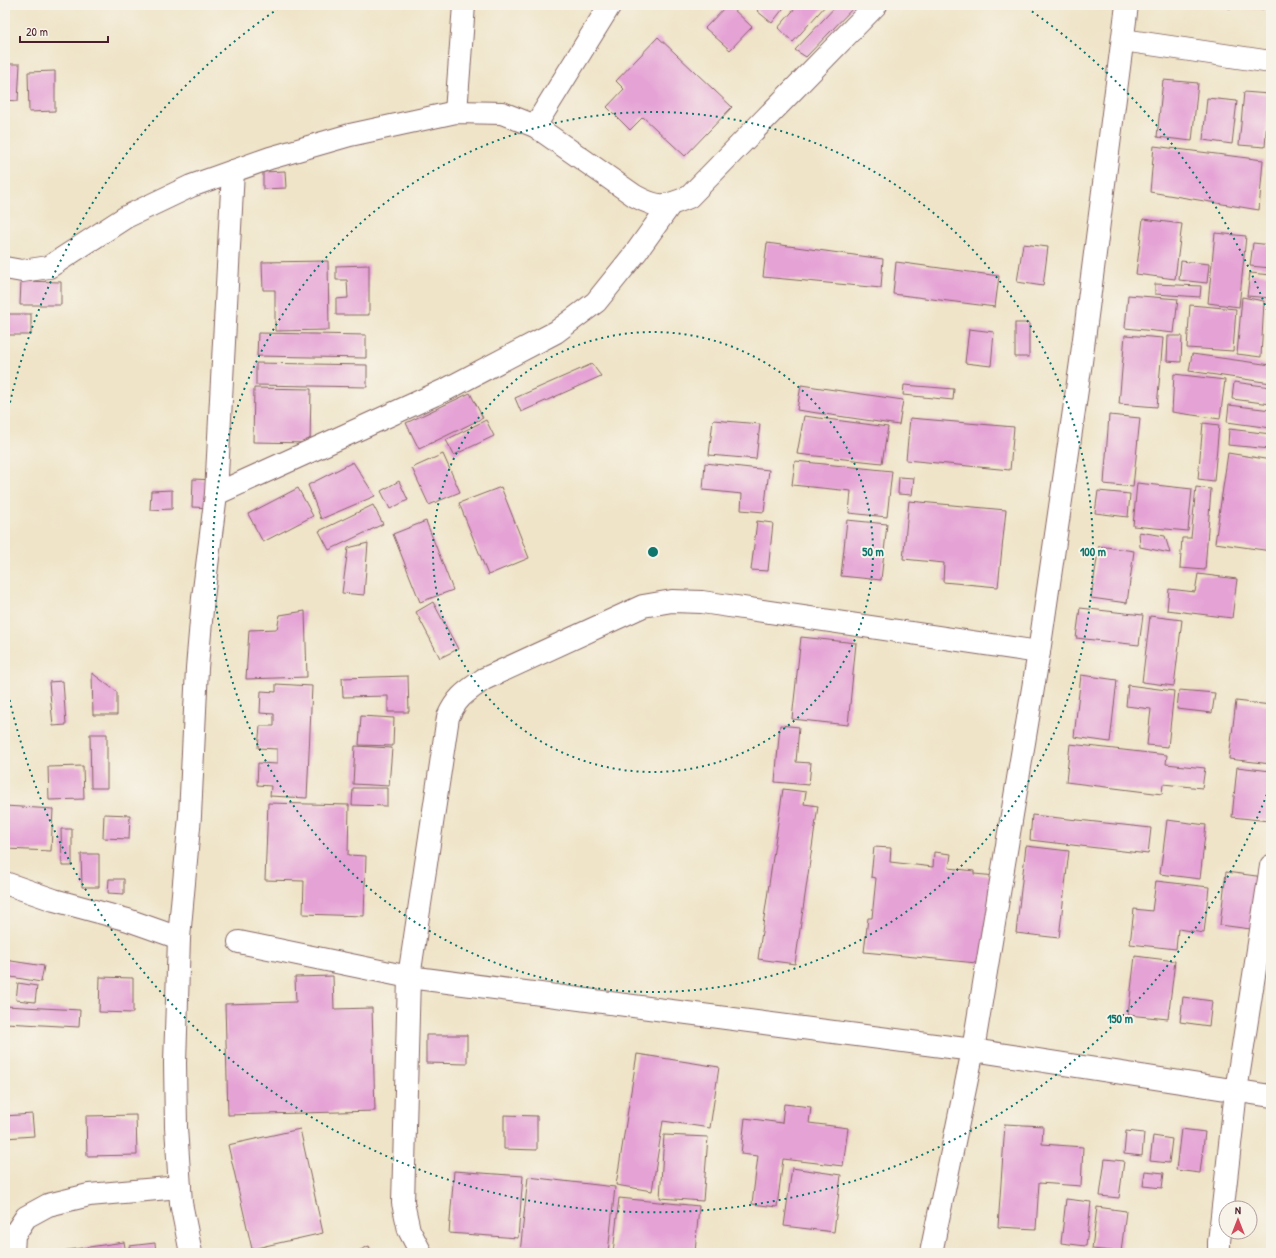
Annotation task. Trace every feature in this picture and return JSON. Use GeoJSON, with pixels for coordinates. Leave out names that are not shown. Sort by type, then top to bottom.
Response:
{"type":"FeatureCollection","features":[{"type":"Feature","properties":{"kind":"street"},"geometry":{"type":"LineString","coordinates":[[456,112],[464,5]]}},
{"type":"Feature","properties":{"kind":"street"},"geometry":{"type":"LineString","coordinates":[[535,126],[610,5]]}},
{"type":"Feature","properties":{"kind":"street"},"geometry":{"type":"LineString","coordinates":[[5,268],[22,271],[49,267],[126,217],[192,186],[270,158],[350,136],[456,112],[502,113],[535,126],[635,196],[651,205],[670,205],[689,197],[876,5]]}},
{"type":"Feature","properties":{"kind":"street"},"geometry":{"type":"LineString","coordinates":[[931,1253],[974,1050],[1039,652],[1082,354],[1127,5]]}},
{"type":"Feature","properties":{"kind":"street"},"geometry":{"type":"LineString","coordinates":[[1123,40],[1271,62]]}},
{"type":"Feature","properties":{"kind":"street"},"geometry":{"type":"LineString","coordinates":[[191,1253],[181,1203],[176,1127],[175,1063],[179,938],[190,816],[197,668],[203,598],[216,494],[233,171]]}},
{"type":"Feature","properties":{"kind":"street"},"geometry":{"type":"LineString","coordinates":[[216,494],[447,389],[556,332],[596,302],[637,251],[670,205]]}},
{"type":"Feature","properties":{"kind":"street"},"geometry":{"type":"LineString","coordinates":[[421,1253],[409,1230],[403,1203],[409,977],[448,717],[454,704],[464,693],[484,679],[643,606],[672,600],[702,602],[1039,652]]}},
{"type":"Feature","properties":{"kind":"street"},"geometry":{"type":"LineString","coordinates":[[1219,1253],[1236,1091],[1271,866]]}},
{"type":"Feature","properties":{"kind":"street"},"geometry":{"type":"LineString","coordinates":[[5,883],[54,900],[128,920],[179,938]]}},
{"type":"Feature","properties":{"kind":"street"},"geometry":{"type":"LineString","coordinates":[[239,942],[409,977],[974,1050],[1271,1096]]}},
{"type":"Feature","properties":{"kind":"street"},"geometry":{"type":"LineString","coordinates":[[13,1253],[14,1235],[26,1217],[48,1205],[89,1195],[180,1187]]}},
{"type":"Feature","properties":{"kind":"building"},"geometry":{"type":"Polygon","coordinates":[[[727,5],[729,5],[752,27],[730,50],[705,28],[727,5]]]}},
{"type":"Feature","properties":{"kind":"building"},"geometry":{"type":"Polygon","coordinates":[[[761,5],[786,5],[772,23],[757,11],[761,5]]]}},
{"type":"Feature","properties":{"kind":"building"},"geometry":{"type":"Polygon","coordinates":[[[798,5],[826,5],[793,42],[778,28],[798,5]]]}},
{"type":"Feature","properties":{"kind":"building"},"geometry":{"type":"Polygon","coordinates":[[[837,5],[856,5],[806,57],[795,50],[837,5]]]}},
{"type":"Feature","properties":{"kind":"building"},"geometry":{"type":"Polygon","coordinates":[[[1228,5],[1263,5],[1263,9],[1228,8],[1228,5]]]}},
{"type":"Feature","properties":{"kind":"building"},"geometry":{"type":"Polygon","coordinates":[[[658,37],[732,107],[685,156],[643,117],[630,130],[607,107],[624,89],[616,81],[658,37]]]}},
{"type":"Feature","properties":{"kind":"building"},"geometry":{"type":"Polygon","coordinates":[[[5,64],[20,64],[18,101],[5,100],[5,64]]]}},
{"type":"Feature","properties":{"kind":"building"},"geometry":{"type":"Polygon","coordinates":[[[55,71],[55,111],[29,112],[28,72],[55,71]]]}},
{"type":"Feature","properties":{"kind":"building"},"geometry":{"type":"Polygon","coordinates":[[[1163,80],[1198,83],[1192,141],[1157,137],[1163,80]]]}},
{"type":"Feature","properties":{"kind":"building"},"geometry":{"type":"Polygon","coordinates":[[[1244,92],[1269,94],[1265,147],[1239,145],[1244,92]]]}},
{"type":"Feature","properties":{"kind":"building"},"geometry":{"type":"Polygon","coordinates":[[[1207,98],[1237,101],[1232,144],[1203,140],[1207,98]]]}},
{"type":"Feature","properties":{"kind":"building"},"geometry":{"type":"Polygon","coordinates":[[[1154,146],[1263,160],[1259,210],[1150,192],[1154,146]]]}},
{"type":"Feature","properties":{"kind":"building"},"geometry":{"type":"Polygon","coordinates":[[[285,171],[286,188],[263,189],[263,172],[285,171]]]}},
{"type":"Feature","properties":{"kind":"building"},"geometry":{"type":"Polygon","coordinates":[[[1143,219],[1182,224],[1175,279],[1136,274],[1143,219]]]}},
{"type":"Feature","properties":{"kind":"building"},"geometry":{"type":"Polygon","coordinates":[[[1215,233],[1246,236],[1239,307],[1208,303],[1215,233]]]}},
{"type":"Feature","properties":{"kind":"building"},"geometry":{"type":"Polygon","coordinates":[[[767,243],[883,259],[881,288],[763,277],[767,243]]]}},
{"type":"Feature","properties":{"kind":"building"},"geometry":{"type":"Polygon","coordinates":[[[1253,243],[1271,245],[1271,268],[1250,266],[1253,243]]]}},
{"type":"Feature","properties":{"kind":"building"},"geometry":{"type":"Polygon","coordinates":[[[1023,244],[1048,247],[1043,286],[1017,282],[1023,244]]]}},
{"type":"Feature","properties":{"kind":"building"},"geometry":{"type":"Polygon","coordinates":[[[328,261],[329,330],[275,331],[275,290],[263,290],[262,262],[328,261]]]}},
{"type":"Feature","properties":{"kind":"building"},"geometry":{"type":"Polygon","coordinates":[[[1181,261],[1209,264],[1207,283],[1179,280],[1181,261]]]}},
{"type":"Feature","properties":{"kind":"building"},"geometry":{"type":"Polygon","coordinates":[[[896,262],[999,276],[995,307],[893,294],[896,262]]]}},
{"type":"Feature","properties":{"kind":"building"},"geometry":{"type":"Polygon","coordinates":[[[369,265],[369,315],[336,315],[336,299],[348,298],[347,280],[336,280],[336,266],[369,265]]]}},
{"type":"Feature","properties":{"kind":"building"},"geometry":{"type":"Polygon","coordinates":[[[1250,273],[1271,275],[1271,298],[1247,296],[1250,273]]]}},
{"type":"Feature","properties":{"kind":"building"},"geometry":{"type":"Polygon","coordinates":[[[21,281],[61,282],[61,305],[20,305],[21,281]]]}},
{"type":"Feature","properties":{"kind":"building"},"geometry":{"type":"Polygon","coordinates":[[[1155,284],[1201,286],[1200,297],[1155,294],[1155,284]]]}},
{"type":"Feature","properties":{"kind":"building"},"geometry":{"type":"Polygon","coordinates":[[[1128,295],[1178,299],[1174,333],[1125,328],[1128,295]]]}},
{"type":"Feature","properties":{"kind":"building"},"geometry":{"type":"Polygon","coordinates":[[[1242,297],[1264,301],[1261,357],[1237,354],[1242,297]]]}},
{"type":"Feature","properties":{"kind":"building"},"geometry":{"type":"Polygon","coordinates":[[[1190,305],[1236,309],[1233,351],[1187,348],[1190,305]]]}},
{"type":"Feature","properties":{"kind":"building"},"geometry":{"type":"Polygon","coordinates":[[[5,314],[31,314],[31,335],[5,335],[5,314]]]}},
{"type":"Feature","properties":{"kind":"building"},"geometry":{"type":"Polygon","coordinates":[[[1270,322],[1271,356],[1268,356],[1270,322]]]}},
{"type":"Feature","properties":{"kind":"building"},"geometry":{"type":"Polygon","coordinates":[[[1015,323],[1029,323],[1029,357],[1015,357],[1015,323]]]}},
{"type":"Feature","properties":{"kind":"building"},"geometry":{"type":"Polygon","coordinates":[[[969,329],[994,332],[991,366],[965,363],[969,329]]]}},
{"type":"Feature","properties":{"kind":"building"},"geometry":{"type":"Polygon","coordinates":[[[258,333],[366,335],[366,358],[257,356],[258,333]]]}},
{"type":"Feature","properties":{"kind":"building"},"geometry":{"type":"Polygon","coordinates":[[[1125,335],[1163,338],[1157,407],[1119,404],[1125,335]]]}},
{"type":"Feature","properties":{"kind":"building"},"geometry":{"type":"Polygon","coordinates":[[[1168,336],[1182,336],[1181,362],[1167,361],[1168,336]]]}},
{"type":"Feature","properties":{"kind":"building"},"geometry":{"type":"Polygon","coordinates":[[[1192,354],[1271,365],[1271,383],[1189,371],[1192,354]]]}},
{"type":"Feature","properties":{"kind":"building"},"geometry":{"type":"Polygon","coordinates":[[[256,363],[367,365],[367,387],[256,385],[256,363]]]}},
{"type":"Feature","properties":{"kind":"building"},"geometry":{"type":"Polygon","coordinates":[[[592,364],[601,376],[521,412],[515,398],[592,364]]]}},
{"type":"Feature","properties":{"kind":"building"},"geometry":{"type":"Polygon","coordinates":[[[1174,374],[1225,380],[1220,419],[1172,412],[1174,374]]]}},
{"type":"Feature","properties":{"kind":"building"},"geometry":{"type":"Polygon","coordinates":[[[1234,382],[1271,387],[1271,404],[1232,399],[1234,382]]]}},
{"type":"Feature","properties":{"kind":"building"},"geometry":{"type":"Polygon","coordinates":[[[801,385],[903,400],[899,425],[797,410],[801,385]]]}},
{"type":"Feature","properties":{"kind":"building"},"geometry":{"type":"Polygon","coordinates":[[[904,385],[954,389],[953,400],[903,395],[904,385]]]}},
{"type":"Feature","properties":{"kind":"building"},"geometry":{"type":"Polygon","coordinates":[[[254,388],[311,389],[310,443],[253,442],[254,388]]]}},
{"type":"Feature","properties":{"kind":"building"},"geometry":{"type":"Polygon","coordinates":[[[470,393],[483,418],[419,449],[406,423],[470,393]]]}},
{"type":"Feature","properties":{"kind":"building"},"geometry":{"type":"Polygon","coordinates":[[[1229,405],[1271,410],[1271,428],[1227,422],[1229,405]]]}},
{"type":"Feature","properties":{"kind":"building"},"geometry":{"type":"Polygon","coordinates":[[[1109,415],[1140,418],[1133,487],[1104,484],[1109,415]]]}},
{"type":"Feature","properties":{"kind":"building"},"geometry":{"type":"Polygon","coordinates":[[[804,416],[888,427],[882,463],[797,454],[804,416]]]}},
{"type":"Feature","properties":{"kind":"building"},"geometry":{"type":"Polygon","coordinates":[[[910,418],[1014,427],[1010,470],[906,460],[910,418]]]}},
{"type":"Feature","properties":{"kind":"building"},"geometry":{"type":"Polygon","coordinates":[[[486,420],[494,436],[454,455],[446,440],[486,420]]]}},
{"type":"Feature","properties":{"kind":"building"},"geometry":{"type":"Polygon","coordinates":[[[713,420],[760,424],[756,459],[709,455],[713,420]]]}},
{"type":"Feature","properties":{"kind":"building"},"geometry":{"type":"Polygon","coordinates":[[[1203,423],[1219,425],[1214,481],[1198,479],[1203,423]]]}},
{"type":"Feature","properties":{"kind":"building"},"geometry":{"type":"Polygon","coordinates":[[[1229,429],[1271,434],[1271,449],[1228,445],[1229,429]]]}},
{"type":"Feature","properties":{"kind":"building"},"geometry":{"type":"Polygon","coordinates":[[[1228,453],[1271,460],[1271,551],[1215,543],[1228,453]]]}},
{"type":"Feature","properties":{"kind":"building"},"geometry":{"type":"Polygon","coordinates":[[[443,454],[460,492],[429,505],[412,468],[443,454]]]}},
{"type":"Feature","properties":{"kind":"building"},"geometry":{"type":"Polygon","coordinates":[[[795,461],[892,471],[887,517],[849,513],[851,491],[792,485],[795,461]]]}},
{"type":"Feature","properties":{"kind":"building"},"geometry":{"type":"Polygon","coordinates":[[[353,462],[375,496],[321,519],[308,485],[353,462]]]}},
{"type":"Feature","properties":{"kind":"building"},"geometry":{"type":"Polygon","coordinates":[[[705,463],[769,470],[764,512],[741,510],[742,494],[703,490],[705,463]]]}},
{"type":"Feature","properties":{"kind":"building"},"geometry":{"type":"Polygon","coordinates":[[[899,477],[914,478],[912,495],[898,494],[899,477]]]}},
{"type":"Feature","properties":{"kind":"building"},"geometry":{"type":"Polygon","coordinates":[[[193,479],[214,480],[212,508],[192,507],[193,479]]]}},
{"type":"Feature","properties":{"kind":"building"},"geometry":{"type":"Polygon","coordinates":[[[399,481],[408,500],[390,509],[381,491],[399,481]]]}},
{"type":"Feature","properties":{"kind":"building"},"geometry":{"type":"Polygon","coordinates":[[[1137,483],[1192,489],[1188,531],[1133,526],[1137,483]]]}},
{"type":"Feature","properties":{"kind":"building"},"geometry":{"type":"Polygon","coordinates":[[[501,487],[529,558],[488,575],[459,503],[501,487]]]}},
{"type":"Feature","properties":{"kind":"building"},"geometry":{"type":"Polygon","coordinates":[[[1196,487],[1211,489],[1205,570],[1180,568],[1182,538],[1191,538],[1196,487]]]}},
{"type":"Feature","properties":{"kind":"building"},"geometry":{"type":"Polygon","coordinates":[[[298,488],[313,516],[263,542],[248,514],[298,488]]]}},
{"type":"Feature","properties":{"kind":"building"},"geometry":{"type":"Polygon","coordinates":[[[172,490],[172,509],[150,510],[151,491],[172,490]]]}},
{"type":"Feature","properties":{"kind":"building"},"geometry":{"type":"Polygon","coordinates":[[[1098,491],[1130,494],[1128,517],[1095,513],[1098,491]]]}},
{"type":"Feature","properties":{"kind":"building"},"geometry":{"type":"Polygon","coordinates":[[[909,501],[1006,510],[998,587],[943,582],[944,563],[903,559],[909,501]]]}},
{"type":"Feature","properties":{"kind":"building"},"geometry":{"type":"Polygon","coordinates":[[[373,505],[383,524],[329,550],[319,531],[373,505]]]}},
{"type":"Feature","properties":{"kind":"building"},"geometry":{"type":"Polygon","coordinates":[[[847,520],[887,524],[881,580],[841,576],[847,520]]]}},
{"type":"Feature","properties":{"kind":"building"},"geometry":{"type":"Polygon","coordinates":[[[426,521],[453,590],[420,602],[393,534],[426,521]]]}},
{"type":"Feature","properties":{"kind":"building"},"geometry":{"type":"Polygon","coordinates":[[[757,521],[773,523],[768,571],[751,570],[757,521]]]}},
{"type":"Feature","properties":{"kind":"building"},"geometry":{"type":"Polygon","coordinates":[[[1139,532],[1165,536],[1170,553],[1140,547],[1139,532]]]}},
{"type":"Feature","properties":{"kind":"building"},"geometry":{"type":"Polygon","coordinates":[[[368,543],[364,595],[342,593],[348,548],[368,543]]]}},
{"type":"Feature","properties":{"kind":"building"},"geometry":{"type":"Polygon","coordinates":[[[1099,546],[1134,551],[1127,603],[1091,598],[1099,546]]]}},
{"type":"Feature","properties":{"kind":"building"},"geometry":{"type":"Polygon","coordinates":[[[1198,574],[1237,579],[1232,618],[1167,610],[1169,589],[1195,592],[1198,574]]]}},
{"type":"Feature","properties":{"kind":"building"},"geometry":{"type":"Polygon","coordinates":[[[433,602],[458,649],[440,658],[416,612],[433,602]]]}},
{"type":"Feature","properties":{"kind":"building"},"geometry":{"type":"Polygon","coordinates":[[[1080,608],[1143,615],[1139,645],[1076,638],[1080,608]]]}},
{"type":"Feature","properties":{"kind":"building"},"geometry":{"type":"Polygon","coordinates":[[[305,611],[307,677],[246,679],[249,630],[277,629],[280,615],[305,611]]]}},
{"type":"Feature","properties":{"kind":"building"},"geometry":{"type":"Polygon","coordinates":[[[1150,616],[1182,620],[1174,686],[1142,682],[1150,616]]]}},
{"type":"Feature","properties":{"kind":"building"},"geometry":{"type":"Polygon","coordinates":[[[801,637],[856,643],[848,725],[792,719],[801,637]]]}},
{"type":"Feature","properties":{"kind":"building"},"geometry":{"type":"Polygon","coordinates":[[[92,673],[117,692],[117,715],[93,715],[92,673]]]}},
{"type":"Feature","properties":{"kind":"building"},"geometry":{"type":"Polygon","coordinates":[[[1081,675],[1117,680],[1110,742],[1074,737],[1081,675]]]}},
{"type":"Feature","properties":{"kind":"building"},"geometry":{"type":"Polygon","coordinates":[[[408,676],[409,712],[388,712],[388,696],[343,697],[342,678],[408,676]]]}},
{"type":"Feature","properties":{"kind":"building"},"geometry":{"type":"Polygon","coordinates":[[[63,681],[66,725],[53,726],[49,682],[63,681]]]}},
{"type":"Feature","properties":{"kind":"building"},"geometry":{"type":"Polygon","coordinates":[[[276,684],[312,686],[307,798],[270,796],[271,786],[257,785],[258,763],[277,764],[277,749],[258,748],[260,726],[274,726],[274,714],[260,713],[261,691],[276,692],[276,684]]]}},
{"type":"Feature","properties":{"kind":"building"},"geometry":{"type":"Polygon","coordinates":[[[1128,685],[1174,691],[1168,747],[1147,745],[1151,709],[1126,706],[1128,685]]]}},
{"type":"Feature","properties":{"kind":"building"},"geometry":{"type":"Polygon","coordinates":[[[1179,690],[1215,693],[1212,713],[1177,709],[1179,690]]]}},
{"type":"Feature","properties":{"kind":"building"},"geometry":{"type":"Polygon","coordinates":[[[1236,701],[1271,705],[1271,764],[1229,759],[1236,701]]]}},
{"type":"Feature","properties":{"kind":"building"},"geometry":{"type":"Polygon","coordinates":[[[361,716],[394,718],[393,746],[359,745],[361,716]]]}},
{"type":"Feature","properties":{"kind":"building"},"geometry":{"type":"Polygon","coordinates":[[[780,725],[799,727],[796,762],[811,763],[809,785],[775,782],[780,725]]]}},
{"type":"Feature","properties":{"kind":"building"},"geometry":{"type":"Polygon","coordinates":[[[90,734],[107,734],[107,788],[91,788],[90,734]]]}},
{"type":"Feature","properties":{"kind":"building"},"geometry":{"type":"Polygon","coordinates":[[[1070,744],[1167,755],[1166,764],[1205,768],[1202,788],[1163,784],[1162,794],[1066,782],[1070,744]]]}},
{"type":"Feature","properties":{"kind":"building"},"geometry":{"type":"Polygon","coordinates":[[[355,746],[392,748],[389,786],[353,784],[355,746]]]}},
{"type":"Feature","properties":{"kind":"building"},"geometry":{"type":"Polygon","coordinates":[[[83,766],[84,799],[49,800],[48,767],[83,766]]]}},
{"type":"Feature","properties":{"kind":"building"},"geometry":{"type":"Polygon","coordinates":[[[1237,767],[1271,771],[1271,807],[1269,821],[1232,817],[1237,767]]]}},
{"type":"Feature","properties":{"kind":"building"},"geometry":{"type":"Polygon","coordinates":[[[353,788],[387,788],[387,806],[352,805],[353,788]]]}},
{"type":"Feature","properties":{"kind":"building"},"geometry":{"type":"Polygon","coordinates":[[[783,789],[806,792],[804,804],[818,806],[795,964],[758,959],[783,789]]]}},
{"type":"Feature","properties":{"kind":"building"},"geometry":{"type":"Polygon","coordinates":[[[268,803],[349,805],[348,855],[366,856],[364,916],[303,914],[304,881],[265,880],[268,803]]]}},
{"type":"Feature","properties":{"kind":"building"},"geometry":{"type":"Polygon","coordinates":[[[5,806],[53,809],[51,851],[5,849],[5,806]]]}},
{"type":"Feature","properties":{"kind":"building"},"geometry":{"type":"Polygon","coordinates":[[[104,814],[130,815],[129,839],[103,838],[104,814]]]}},
{"type":"Feature","properties":{"kind":"building"},"geometry":{"type":"Polygon","coordinates":[[[1032,815],[1151,828],[1148,854],[1030,840],[1032,815]]]}},
{"type":"Feature","properties":{"kind":"building"},"geometry":{"type":"Polygon","coordinates":[[[1167,820],[1206,825],[1200,879],[1160,874],[1167,820]]]}},
{"type":"Feature","properties":{"kind":"building"},"geometry":{"type":"Polygon","coordinates":[[[61,829],[72,829],[72,866],[62,866],[61,829]]]}},
{"type":"Feature","properties":{"kind":"building"},"geometry":{"type":"Polygon","coordinates":[[[1026,846],[1069,851],[1059,938],[1016,933],[1026,846]]]}},
{"type":"Feature","properties":{"kind":"building"},"geometry":{"type":"Polygon","coordinates":[[[874,847],[891,848],[890,862],[933,867],[934,852],[951,854],[949,868],[974,871],[974,874],[996,876],[987,964],[864,952],[868,918],[872,918],[876,878],[871,877],[874,847]]]}},
{"type":"Feature","properties":{"kind":"building"},"geometry":{"type":"Polygon","coordinates":[[[81,854],[99,854],[99,887],[82,887],[81,854]]]}},
{"type":"Feature","properties":{"kind":"building"},"geometry":{"type":"Polygon","coordinates":[[[1226,872],[1264,877],[1258,930],[1220,925],[1226,872]]]}},
{"type":"Feature","properties":{"kind":"building"},"geometry":{"type":"Polygon","coordinates":[[[109,879],[124,879],[124,894],[108,893],[109,879]]]}},
{"type":"Feature","properties":{"kind":"building"},"geometry":{"type":"Polygon","coordinates":[[[1156,881],[1209,887],[1204,933],[1178,929],[1176,949],[1130,944],[1134,909],[1152,911],[1156,881]]]}},
{"type":"Feature","properties":{"kind":"building"},"geometry":{"type":"Polygon","coordinates":[[[1135,956],[1175,961],[1168,1019],[1128,1015],[1135,956]]]}},
{"type":"Feature","properties":{"kind":"building"},"geometry":{"type":"Polygon","coordinates":[[[5,960],[44,966],[41,982],[5,976],[5,960]]]}},
{"type":"Feature","properties":{"kind":"building"},"geometry":{"type":"Polygon","coordinates":[[[333,976],[334,1009],[372,1008],[375,1111],[228,1115],[225,1004],[296,1002],[295,977],[333,976]]]}},
{"type":"Feature","properties":{"kind":"building"},"geometry":{"type":"Polygon","coordinates":[[[100,977],[133,978],[133,1013],[99,1012],[100,977]]]}},
{"type":"Feature","properties":{"kind":"building"},"geometry":{"type":"Polygon","coordinates":[[[18,983],[37,986],[35,1002],[16,1000],[18,983]]]}},
{"type":"Feature","properties":{"kind":"building"},"geometry":{"type":"Polygon","coordinates":[[[1183,997],[1212,1001],[1209,1026],[1180,1022],[1183,997]]]}},
{"type":"Feature","properties":{"kind":"building"},"geometry":{"type":"Polygon","coordinates":[[[5,1006],[80,1010],[79,1027],[5,1023],[5,1006]]]}},
{"type":"Feature","properties":{"kind":"building"},"geometry":{"type":"Polygon","coordinates":[[[426,1035],[467,1035],[467,1064],[426,1063],[426,1035]]]}},
{"type":"Feature","properties":{"kind":"building"},"geometry":{"type":"Polygon","coordinates":[[[637,1054],[719,1067],[710,1128],[663,1121],[652,1191],[616,1185],[637,1054]]]}},
{"type":"Feature","properties":{"kind":"building"},"geometry":{"type":"Polygon","coordinates":[[[784,1104],[811,1107],[809,1123],[848,1128],[843,1166],[783,1159],[777,1207],[752,1204],[758,1156],[741,1154],[745,1118],[782,1123],[784,1104]]]}},
{"type":"Feature","properties":{"kind":"building"},"geometry":{"type":"Polygon","coordinates":[[[32,1114],[34,1136],[5,1138],[5,1116],[32,1114]]]}},
{"type":"Feature","properties":{"kind":"building"},"geometry":{"type":"Polygon","coordinates":[[[136,1115],[137,1155],[87,1156],[86,1116],[136,1115]]]}},
{"type":"Feature","properties":{"kind":"building"},"geometry":{"type":"Polygon","coordinates":[[[504,1115],[537,1116],[537,1150],[504,1149],[504,1115]]]}},
{"type":"Feature","properties":{"kind":"building"},"geometry":{"type":"Polygon","coordinates":[[[1005,1124],[1043,1126],[1042,1144],[1083,1147],[1081,1186],[1039,1183],[1036,1229],[998,1227],[1005,1124]]]}},
{"type":"Feature","properties":{"kind":"building"},"geometry":{"type":"Polygon","coordinates":[[[300,1129],[323,1233],[252,1249],[228,1145],[300,1129]]]}},
{"type":"Feature","properties":{"kind":"building"},"geometry":{"type":"Polygon","coordinates":[[[1181,1129],[1205,1132],[1200,1173],[1176,1170],[1181,1129]]]}},
{"type":"Feature","properties":{"kind":"building"},"geometry":{"type":"Polygon","coordinates":[[[1126,1131],[1144,1133],[1142,1156],[1124,1154],[1126,1131]]]}},
{"type":"Feature","properties":{"kind":"building"},"geometry":{"type":"Polygon","coordinates":[[[664,1135],[708,1137],[703,1201],[660,1198],[664,1135]]]}},
{"type":"Feature","properties":{"kind":"building"},"geometry":{"type":"Polygon","coordinates":[[[1153,1136],[1172,1139],[1169,1163],[1150,1161],[1153,1136]]]}},
{"type":"Feature","properties":{"kind":"building"},"geometry":{"type":"Polygon","coordinates":[[[1105,1159],[1124,1161],[1119,1198],[1100,1196],[1105,1159]]]}},
{"type":"Feature","properties":{"kind":"building"},"geometry":{"type":"Polygon","coordinates":[[[792,1168],[841,1175],[834,1232],[784,1226],[792,1168]]]}},
{"type":"Feature","properties":{"kind":"building"},"geometry":{"type":"Polygon","coordinates":[[[454,1171],[523,1176],[518,1238],[449,1233],[454,1171]]]}},
{"type":"Feature","properties":{"kind":"building"},"geometry":{"type":"Polygon","coordinates":[[[1145,1171],[1164,1173],[1162,1188],[1143,1186],[1145,1171]]]}},
{"type":"Feature","properties":{"kind":"building"},"geometry":{"type":"Polygon","coordinates":[[[528,1177],[615,1187],[608,1253],[520,1253],[528,1177]]]}},
{"type":"Feature","properties":{"kind":"building"},"geometry":{"type":"Polygon","coordinates":[[[619,1198],[699,1206],[695,1253],[613,1253],[619,1198]]]}},
{"type":"Feature","properties":{"kind":"building"},"geometry":{"type":"Polygon","coordinates":[[[1066,1199],[1091,1202],[1086,1246],[1061,1243],[1066,1199]]]}},
{"type":"Feature","properties":{"kind":"building"},"geometry":{"type":"Polygon","coordinates":[[[1097,1207],[1126,1211],[1121,1252],[1092,1249],[1097,1207]]]}},
{"type":"Feature","properties":{"kind":"building"},"geometry":{"type":"Polygon","coordinates":[[[124,1242],[126,1253],[54,1253],[54,1252],[124,1242]]]}},
{"type":"Feature","properties":{"kind":"building"},"geometry":{"type":"Polygon","coordinates":[[[155,1243],[156,1253],[130,1253],[129,1246],[155,1243]]]}},
{"type":"Feature","properties":{"kind":"building"},"geometry":{"type":"Polygon","coordinates":[[[369,1246],[372,1253],[354,1253],[369,1246]]]}}]}
